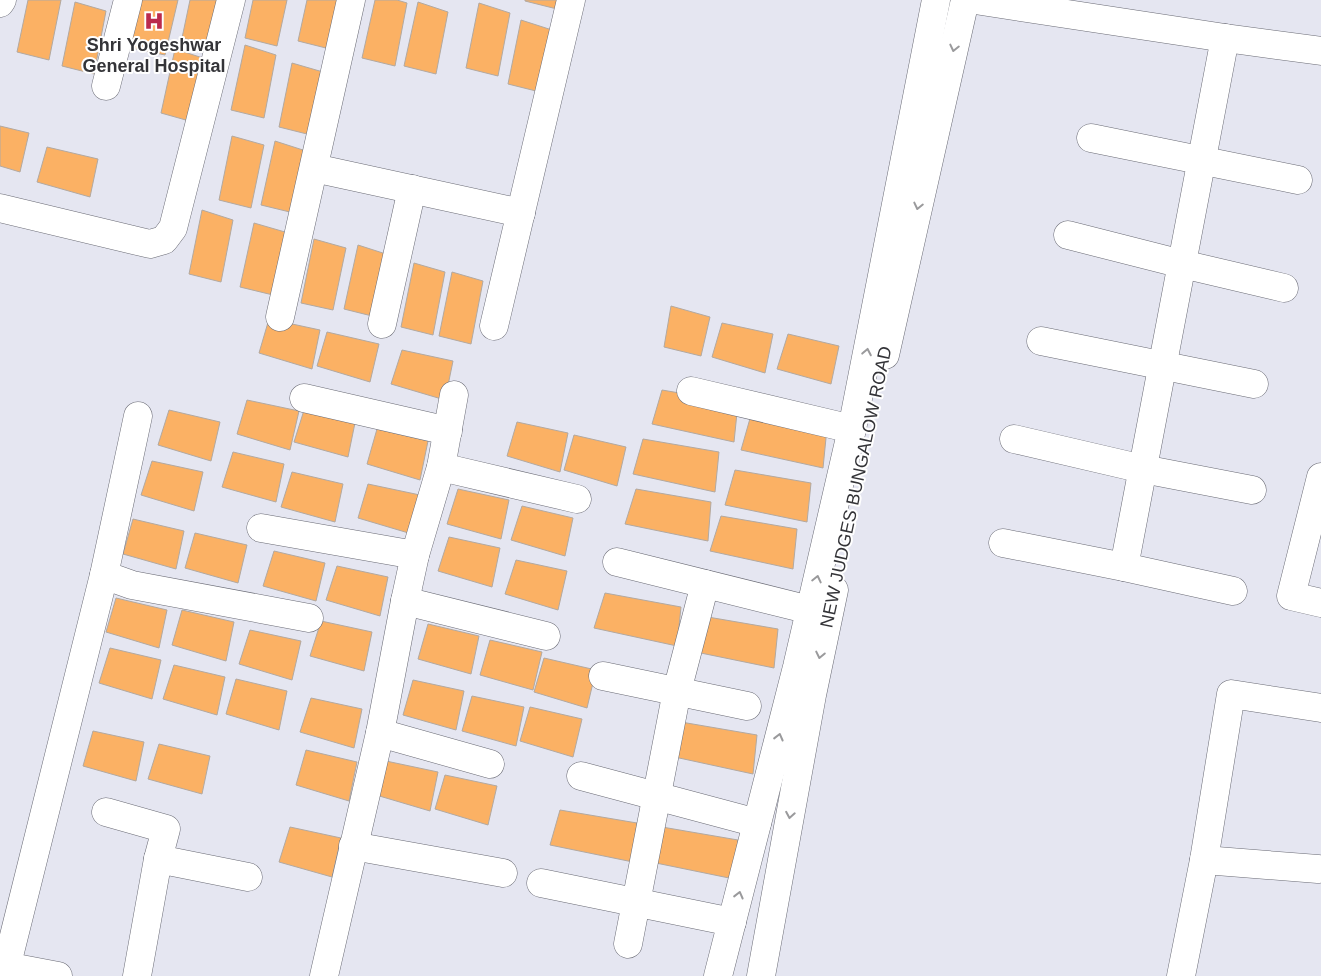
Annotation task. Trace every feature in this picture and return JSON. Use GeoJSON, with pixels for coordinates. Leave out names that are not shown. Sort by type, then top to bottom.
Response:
{"type":"FeatureCollection","features":[{"type":"Feature","properties":{"kind":"street"},"geometry":{"type":"LineString","coordinates":[[106,86],[128,0]]}},
{"type":"Feature","properties":{"kind":"street"},"geometry":{"type":"LineString","coordinates":[[0,208],[150,244],[164,240],[173,228],[231,0]]}},
{"type":"Feature","properties":{"kind":"street"},"geometry":{"type":"LineString","coordinates":[[280,317],[351,0]]}},
{"type":"Feature","properties":{"kind":"street"},"geometry":{"type":"LineString","coordinates":[[494,326],[571,0]]}},
{"type":"Feature","properties":{"kind":"street"},"geometry":{"type":"LineString","coordinates":[[718,976],[810,610],[852,429],[936,0]]}},
{"type":"Feature","properties":{"kind":"street","name":"NEW JUDGES BUNGALOW ROAD"},"geometry":{"type":"LineString","coordinates":[[762,976],[814,685],[872,414],[965,0]]}},
{"type":"Feature","properties":{"kind":"street"},"geometry":{"type":"LineString","coordinates":[[976,0],[1321,51]]}},
{"type":"Feature","properties":{"kind":"street"},"geometry":{"type":"LineString","coordinates":[[1124,567],[1225,38]]}},
{"type":"Feature","properties":{"kind":"street"},"geometry":{"type":"LineString","coordinates":[[1091,138],[1298,180]]}},
{"type":"Feature","properties":{"kind":"street"},"geometry":{"type":"LineString","coordinates":[[314,168],[521,213]]}},
{"type":"Feature","properties":{"kind":"street"},"geometry":{"type":"LineString","coordinates":[[382,324],[412,189]]}},
{"type":"Feature","properties":{"kind":"street"},"geometry":{"type":"LineString","coordinates":[[1068,235],[1284,288]]}},
{"type":"Feature","properties":{"kind":"street"},"geometry":{"type":"LineString","coordinates":[[1041,340],[1254,384]]}},
{"type":"Feature","properties":{"kind":"street"},"geometry":{"type":"LineString","coordinates":[[691,391],[852,429]]}},
{"type":"Feature","properties":{"kind":"street"},"geometry":{"type":"LineString","coordinates":[[324,976],[380,733],[415,555],[441,467],[454,395]]}},
{"type":"Feature","properties":{"kind":"street"},"geometry":{"type":"LineString","coordinates":[[304,398],[448,431]]}},
{"type":"Feature","properties":{"kind":"street"},"geometry":{"type":"LineString","coordinates":[[58,976],[3,969],[104,575],[138,416]]}},
{"type":"Feature","properties":{"kind":"street"},"geometry":{"type":"LineString","coordinates":[[1014,439],[1143,469],[1252,490]]}},
{"type":"Feature","properties":{"kind":"street"},"geometry":{"type":"LineString","coordinates":[[441,467],[578,500]]}},
{"type":"Feature","properties":{"kind":"street"},"geometry":{"type":"LineString","coordinates":[[1321,477],[1291,596],[1321,603]]}},
{"type":"Feature","properties":{"kind":"street"},"geometry":{"type":"LineString","coordinates":[[261,528],[415,555]]}},
{"type":"Feature","properties":{"kind":"street"},"geometry":{"type":"LineString","coordinates":[[1004,543],[1233,591]]}},
{"type":"Feature","properties":{"kind":"street"},"geometry":{"type":"LineString","coordinates":[[618,562],[810,610]]}},
{"type":"Feature","properties":{"kind":"street"},"geometry":{"type":"LineString","coordinates":[[104,575],[132,585],[309,618]]}},
{"type":"Feature","properties":{"kind":"street"},"geometry":{"type":"LineString","coordinates":[[628,944],[677,691],[705,584]]}},
{"type":"Feature","properties":{"kind":"street"},"geometry":{"type":"LineString","coordinates":[[405,601],[546,636]]}},
{"type":"Feature","properties":{"kind":"street"},"geometry":{"type":"LineString","coordinates":[[603,676],[747,706]]}},
{"type":"Feature","properties":{"kind":"street"},"geometry":{"type":"LineString","coordinates":[[1181,976],[1204,860],[1231,694],[1321,708]]}},
{"type":"Feature","properties":{"kind":"street"},"geometry":{"type":"LineString","coordinates":[[380,733],[490,764]]}},
{"type":"Feature","properties":{"kind":"street"},"geometry":{"type":"LineString","coordinates":[[581,776],[757,823]]}},
{"type":"Feature","properties":{"kind":"street"},"geometry":{"type":"LineString","coordinates":[[106,812],[166,828],[158,859],[137,976]]}},
{"type":"Feature","properties":{"kind":"street"},"geometry":{"type":"LineString","coordinates":[[353,846],[503,873]]}},
{"type":"Feature","properties":{"kind":"street"},"geometry":{"type":"LineString","coordinates":[[158,859],[248,877]]}},
{"type":"Feature","properties":{"kind":"street"},"geometry":{"type":"LineString","coordinates":[[1204,860],[1318,869]]}},
{"type":"Feature","properties":{"kind":"street"},"geometry":{"type":"LineString","coordinates":[[541,883],[732,922]]}},
{"type":"Feature","properties":{"kind":"building"},"geometry":{"type":"Polygon","coordinates":[[[28,0],[61,0],[49,60],[17,52],[28,0]]]}},
{"type":"Feature","properties":{"kind":"building"},"geometry":{"type":"Polygon","coordinates":[[[138,0],[178,0],[165,55],[127,47],[138,0]]]}},
{"type":"Feature","properties":{"kind":"building"},"geometry":{"type":"Polygon","coordinates":[[[190,0],[223,0],[214,46],[182,38],[190,0]]]}},
{"type":"Feature","properties":{"kind":"building"},"geometry":{"type":"Polygon","coordinates":[[[253,0],[287,0],[277,46],[245,38],[253,0]]]}},
{"type":"Feature","properties":{"kind":"building"},"geometry":{"type":"Polygon","coordinates":[[[307,0],[340,0],[330,49],[298,41],[307,0]]]}},
{"type":"Feature","properties":{"kind":"building"},"geometry":{"type":"Polygon","coordinates":[[[375,0],[397,0],[407,3],[395,66],[362,58],[375,0]]]}},
{"type":"Feature","properties":{"kind":"building"},"geometry":{"type":"Polygon","coordinates":[[[525,0],[559,0],[557,9],[525,0]]]}},
{"type":"Feature","properties":{"kind":"building"},"geometry":{"type":"Polygon","coordinates":[[[75,2],[106,11],[94,74],[62,66],[75,2]]]}},
{"type":"Feature","properties":{"kind":"building"},"geometry":{"type":"Polygon","coordinates":[[[418,2],[448,12],[436,74],[404,66],[418,2]]]}},
{"type":"Feature","properties":{"kind":"building"},"geometry":{"type":"Polygon","coordinates":[[[479,3],[510,13],[498,76],[466,68],[479,3]]]}},
{"type":"Feature","properties":{"kind":"building"},"geometry":{"type":"Polygon","coordinates":[[[521,20],[552,30],[540,92],[508,84],[521,20]]]}},
{"type":"Feature","properties":{"kind":"building"},"geometry":{"type":"Polygon","coordinates":[[[245,45],[276,55],[264,118],[231,110],[245,45]]]}},
{"type":"Feature","properties":{"kind":"building"},"geometry":{"type":"Polygon","coordinates":[[[175,49],[206,59],[193,122],[161,113],[175,49]]]}},
{"type":"Feature","properties":{"kind":"building"},"geometry":{"type":"Polygon","coordinates":[[[292,63],[323,72],[311,135],[279,127],[292,63]]]}},
{"type":"Feature","properties":{"kind":"building"},"geometry":{"type":"Polygon","coordinates":[[[0,126],[29,133],[20,172],[0,166],[0,126]]]}},
{"type":"Feature","properties":{"kind":"building"},"geometry":{"type":"Polygon","coordinates":[[[232,136],[264,145],[251,208],[219,200],[232,136]]]}},
{"type":"Feature","properties":{"kind":"building"},"geometry":{"type":"Polygon","coordinates":[[[275,141],[306,151],[294,213],[261,205],[275,141]]]}},
{"type":"Feature","properties":{"kind":"building"},"geometry":{"type":"Polygon","coordinates":[[[47,147],[98,159],[90,197],[37,182],[47,147]]]}},
{"type":"Feature","properties":{"kind":"building"},"geometry":{"type":"Polygon","coordinates":[[[202,210],[233,220],[221,282],[189,274],[202,210]]]}},
{"type":"Feature","properties":{"kind":"building"},"geometry":{"type":"Polygon","coordinates":[[[254,223],[285,232],[273,295],[240,287],[254,223]]]}},
{"type":"Feature","properties":{"kind":"building"},"geometry":{"type":"Polygon","coordinates":[[[314,239],[346,248],[333,310],[301,303],[314,239]]]}},
{"type":"Feature","properties":{"kind":"building"},"geometry":{"type":"Polygon","coordinates":[[[358,245],[389,255],[376,317],[344,309],[358,245]]]}},
{"type":"Feature","properties":{"kind":"building"},"geometry":{"type":"Polygon","coordinates":[[[414,263],[445,272],[433,335],[401,327],[414,263]]]}},
{"type":"Feature","properties":{"kind":"building"},"geometry":{"type":"Polygon","coordinates":[[[452,272],[483,281],[471,344],[439,336],[452,272]]]}},
{"type":"Feature","properties":{"kind":"building"},"geometry":{"type":"Polygon","coordinates":[[[671,306],[710,317],[701,356],[664,347],[671,306]]]}},
{"type":"Feature","properties":{"kind":"building"},"geometry":{"type":"Polygon","coordinates":[[[269,319],[320,330],[312,369],[259,353],[269,319]]]}},
{"type":"Feature","properties":{"kind":"building"},"geometry":{"type":"Polygon","coordinates":[[[722,323],[773,334],[765,373],[712,357],[722,323]]]}},
{"type":"Feature","properties":{"kind":"building"},"geometry":{"type":"Polygon","coordinates":[[[327,332],[379,344],[370,382],[317,366],[327,332]]]}},
{"type":"Feature","properties":{"kind":"building"},"geometry":{"type":"Polygon","coordinates":[[[788,334],[839,346],[831,384],[777,369],[788,334]]]}},
{"type":"Feature","properties":{"kind":"building"},"geometry":{"type":"Polygon","coordinates":[[[402,350],[453,361],[445,400],[391,384],[402,350]]]}},
{"type":"Feature","properties":{"kind":"building"},"geometry":{"type":"Polygon","coordinates":[[[662,390],[738,403],[734,442],[652,424],[662,390]]]}},
{"type":"Feature","properties":{"kind":"building"},"geometry":{"type":"Polygon","coordinates":[[[247,400],[299,411],[290,450],[237,434],[247,400]]]}},
{"type":"Feature","properties":{"kind":"building"},"geometry":{"type":"Polygon","coordinates":[[[305,407],[356,418],[348,457],[294,442],[305,407]]]}},
{"type":"Feature","properties":{"kind":"building"},"geometry":{"type":"Polygon","coordinates":[[[169,410],[220,422],[211,461],[158,445],[169,410]]]}},
{"type":"Feature","properties":{"kind":"building"},"geometry":{"type":"Polygon","coordinates":[[[751,415],[827,428],[823,468],[741,450],[751,415]]]}},
{"type":"Feature","properties":{"kind":"building"},"geometry":{"type":"Polygon","coordinates":[[[517,422],[568,433],[560,472],[507,456],[517,422]]]}},
{"type":"Feature","properties":{"kind":"building"},"geometry":{"type":"Polygon","coordinates":[[[377,429],[428,441],[420,480],[367,464],[377,429]]]}},
{"type":"Feature","properties":{"kind":"building"},"geometry":{"type":"Polygon","coordinates":[[[574,435],[626,447],[617,486],[564,470],[574,435]]]}},
{"type":"Feature","properties":{"kind":"building"},"geometry":{"type":"Polygon","coordinates":[[[643,439],[719,452],[715,492],[633,474],[643,439]]]}},
{"type":"Feature","properties":{"kind":"building"},"geometry":{"type":"Polygon","coordinates":[[[233,452],[284,464],[276,502],[222,487],[233,452]]]}},
{"type":"Feature","properties":{"kind":"building"},"geometry":{"type":"Polygon","coordinates":[[[152,461],[203,472],[194,511],[141,495],[152,461]]]}},
{"type":"Feature","properties":{"kind":"building"},"geometry":{"type":"Polygon","coordinates":[[[735,470],[811,483],[807,522],[725,505],[735,470]]]}},
{"type":"Feature","properties":{"kind":"building"},"geometry":{"type":"Polygon","coordinates":[[[292,472],[343,484],[335,522],[281,507],[292,472]]]}},
{"type":"Feature","properties":{"kind":"building"},"geometry":{"type":"Polygon","coordinates":[[[368,484],[420,495],[412,534],[358,518],[368,484]]]}},
{"type":"Feature","properties":{"kind":"building"},"geometry":{"type":"Polygon","coordinates":[[[458,489],[509,500],[501,539],[447,524],[458,489]]]}},
{"type":"Feature","properties":{"kind":"building"},"geometry":{"type":"Polygon","coordinates":[[[636,489],[711,502],[708,541],[625,524],[636,489]]]}},
{"type":"Feature","properties":{"kind":"building"},"geometry":{"type":"Polygon","coordinates":[[[522,506],[573,518],[565,556],[511,540],[522,506]]]}},
{"type":"Feature","properties":{"kind":"building"},"geometry":{"type":"Polygon","coordinates":[[[721,516],[797,529],[793,569],[710,551],[721,516]]]}},
{"type":"Feature","properties":{"kind":"building"},"geometry":{"type":"Polygon","coordinates":[[[133,519],[184,531],[176,569],[123,554],[133,519]]]}},
{"type":"Feature","properties":{"kind":"building"},"geometry":{"type":"Polygon","coordinates":[[[195,533],[247,545],[238,583],[185,568],[195,533]]]}},
{"type":"Feature","properties":{"kind":"building"},"geometry":{"type":"Polygon","coordinates":[[[449,537],[500,548],[492,587],[438,571],[449,537]]]}},
{"type":"Feature","properties":{"kind":"building"},"geometry":{"type":"Polygon","coordinates":[[[274,551],[325,563],[316,601],[263,586],[274,551]]]}},
{"type":"Feature","properties":{"kind":"building"},"geometry":{"type":"Polygon","coordinates":[[[516,560],[567,571],[558,610],[505,594],[516,560]]]}},
{"type":"Feature","properties":{"kind":"building"},"geometry":{"type":"Polygon","coordinates":[[[337,566],[388,577],[380,616],[326,600],[337,566]]]}},
{"type":"Feature","properties":{"kind":"building"},"geometry":{"type":"Polygon","coordinates":[[[605,593],[681,607],[677,646],[594,628],[605,593]]]}},
{"type":"Feature","properties":{"kind":"building"},"geometry":{"type":"Polygon","coordinates":[[[116,598],[167,610],[159,648],[106,632],[116,598]]]}},
{"type":"Feature","properties":{"kind":"building"},"geometry":{"type":"Polygon","coordinates":[[[182,610],[234,622],[226,661],[172,645],[182,610]]]}},
{"type":"Feature","properties":{"kind":"building"},"geometry":{"type":"Polygon","coordinates":[[[702,616],[778,629],[774,668],[691,651],[702,616]]]}},
{"type":"Feature","properties":{"kind":"building"},"geometry":{"type":"Polygon","coordinates":[[[321,621],[372,632],[364,671],[310,656],[321,621]]]}},
{"type":"Feature","properties":{"kind":"building"},"geometry":{"type":"Polygon","coordinates":[[[428,624],[479,636],[471,674],[418,659],[428,624]]]}},
{"type":"Feature","properties":{"kind":"building"},"geometry":{"type":"Polygon","coordinates":[[[250,630],[301,641],[292,680],[239,664],[250,630]]]}},
{"type":"Feature","properties":{"kind":"building"},"geometry":{"type":"Polygon","coordinates":[[[490,640],[542,652],[533,690],[480,675],[490,640]]]}},
{"type":"Feature","properties":{"kind":"building"},"geometry":{"type":"Polygon","coordinates":[[[110,648],[161,660],[152,699],[99,683],[110,648]]]}},
{"type":"Feature","properties":{"kind":"building"},"geometry":{"type":"Polygon","coordinates":[[[544,658],[596,670],[587,708],[534,692],[544,658]]]}},
{"type":"Feature","properties":{"kind":"building"},"geometry":{"type":"Polygon","coordinates":[[[174,665],[225,677],[217,715],[163,699],[174,665]]]}},
{"type":"Feature","properties":{"kind":"building"},"geometry":{"type":"Polygon","coordinates":[[[236,679],[287,691],[279,730],[226,714],[236,679]]]}},
{"type":"Feature","properties":{"kind":"building"},"geometry":{"type":"Polygon","coordinates":[[[413,680],[464,691],[456,730],[403,715],[413,680]]]}},
{"type":"Feature","properties":{"kind":"building"},"geometry":{"type":"Polygon","coordinates":[[[472,696],[524,707],[516,746],[462,731],[472,696]]]}},
{"type":"Feature","properties":{"kind":"building"},"geometry":{"type":"Polygon","coordinates":[[[311,698],[362,709],[354,748],[300,732],[311,698]]]}},
{"type":"Feature","properties":{"kind":"building"},"geometry":{"type":"Polygon","coordinates":[[[530,707],[582,719],[573,757],[520,741],[530,707]]]}},
{"type":"Feature","properties":{"kind":"building"},"geometry":{"type":"Polygon","coordinates":[[[681,722],[757,735],[753,774],[670,756],[681,722]]]}},
{"type":"Feature","properties":{"kind":"building"},"geometry":{"type":"Polygon","coordinates":[[[93,731],[144,742],[136,781],[83,766],[93,731]]]}},
{"type":"Feature","properties":{"kind":"building"},"geometry":{"type":"Polygon","coordinates":[[[159,744],[210,756],[202,794],[148,779],[159,744]]]}},
{"type":"Feature","properties":{"kind":"building"},"geometry":{"type":"Polygon","coordinates":[[[306,750],[357,762],[349,801],[296,785],[306,750]]]}},
{"type":"Feature","properties":{"kind":"building"},"geometry":{"type":"Polygon","coordinates":[[[386,761],[438,772],[430,811],[376,795],[386,761]]]}},
{"type":"Feature","properties":{"kind":"building"},"geometry":{"type":"Polygon","coordinates":[[[445,775],[497,786],[488,825],[435,809],[445,775]]]}},
{"type":"Feature","properties":{"kind":"building"},"geometry":{"type":"Polygon","coordinates":[[[560,810],[637,823],[633,862],[550,845],[560,810]]]}},
{"type":"Feature","properties":{"kind":"building"},"geometry":{"type":"Polygon","coordinates":[[[290,827],[341,838],[332,877],[279,862],[290,827]]]}},
{"type":"Feature","properties":{"kind":"building"},"geometry":{"type":"Polygon","coordinates":[[[662,827],[738,840],[734,879],[651,862],[662,827]]]}},
{"type":"Feature","properties":{"kind":"place","name":"Shri Yogeshwar General Hospital"},"geometry":{"type":"Point","coordinates":[154,21]}}]}
